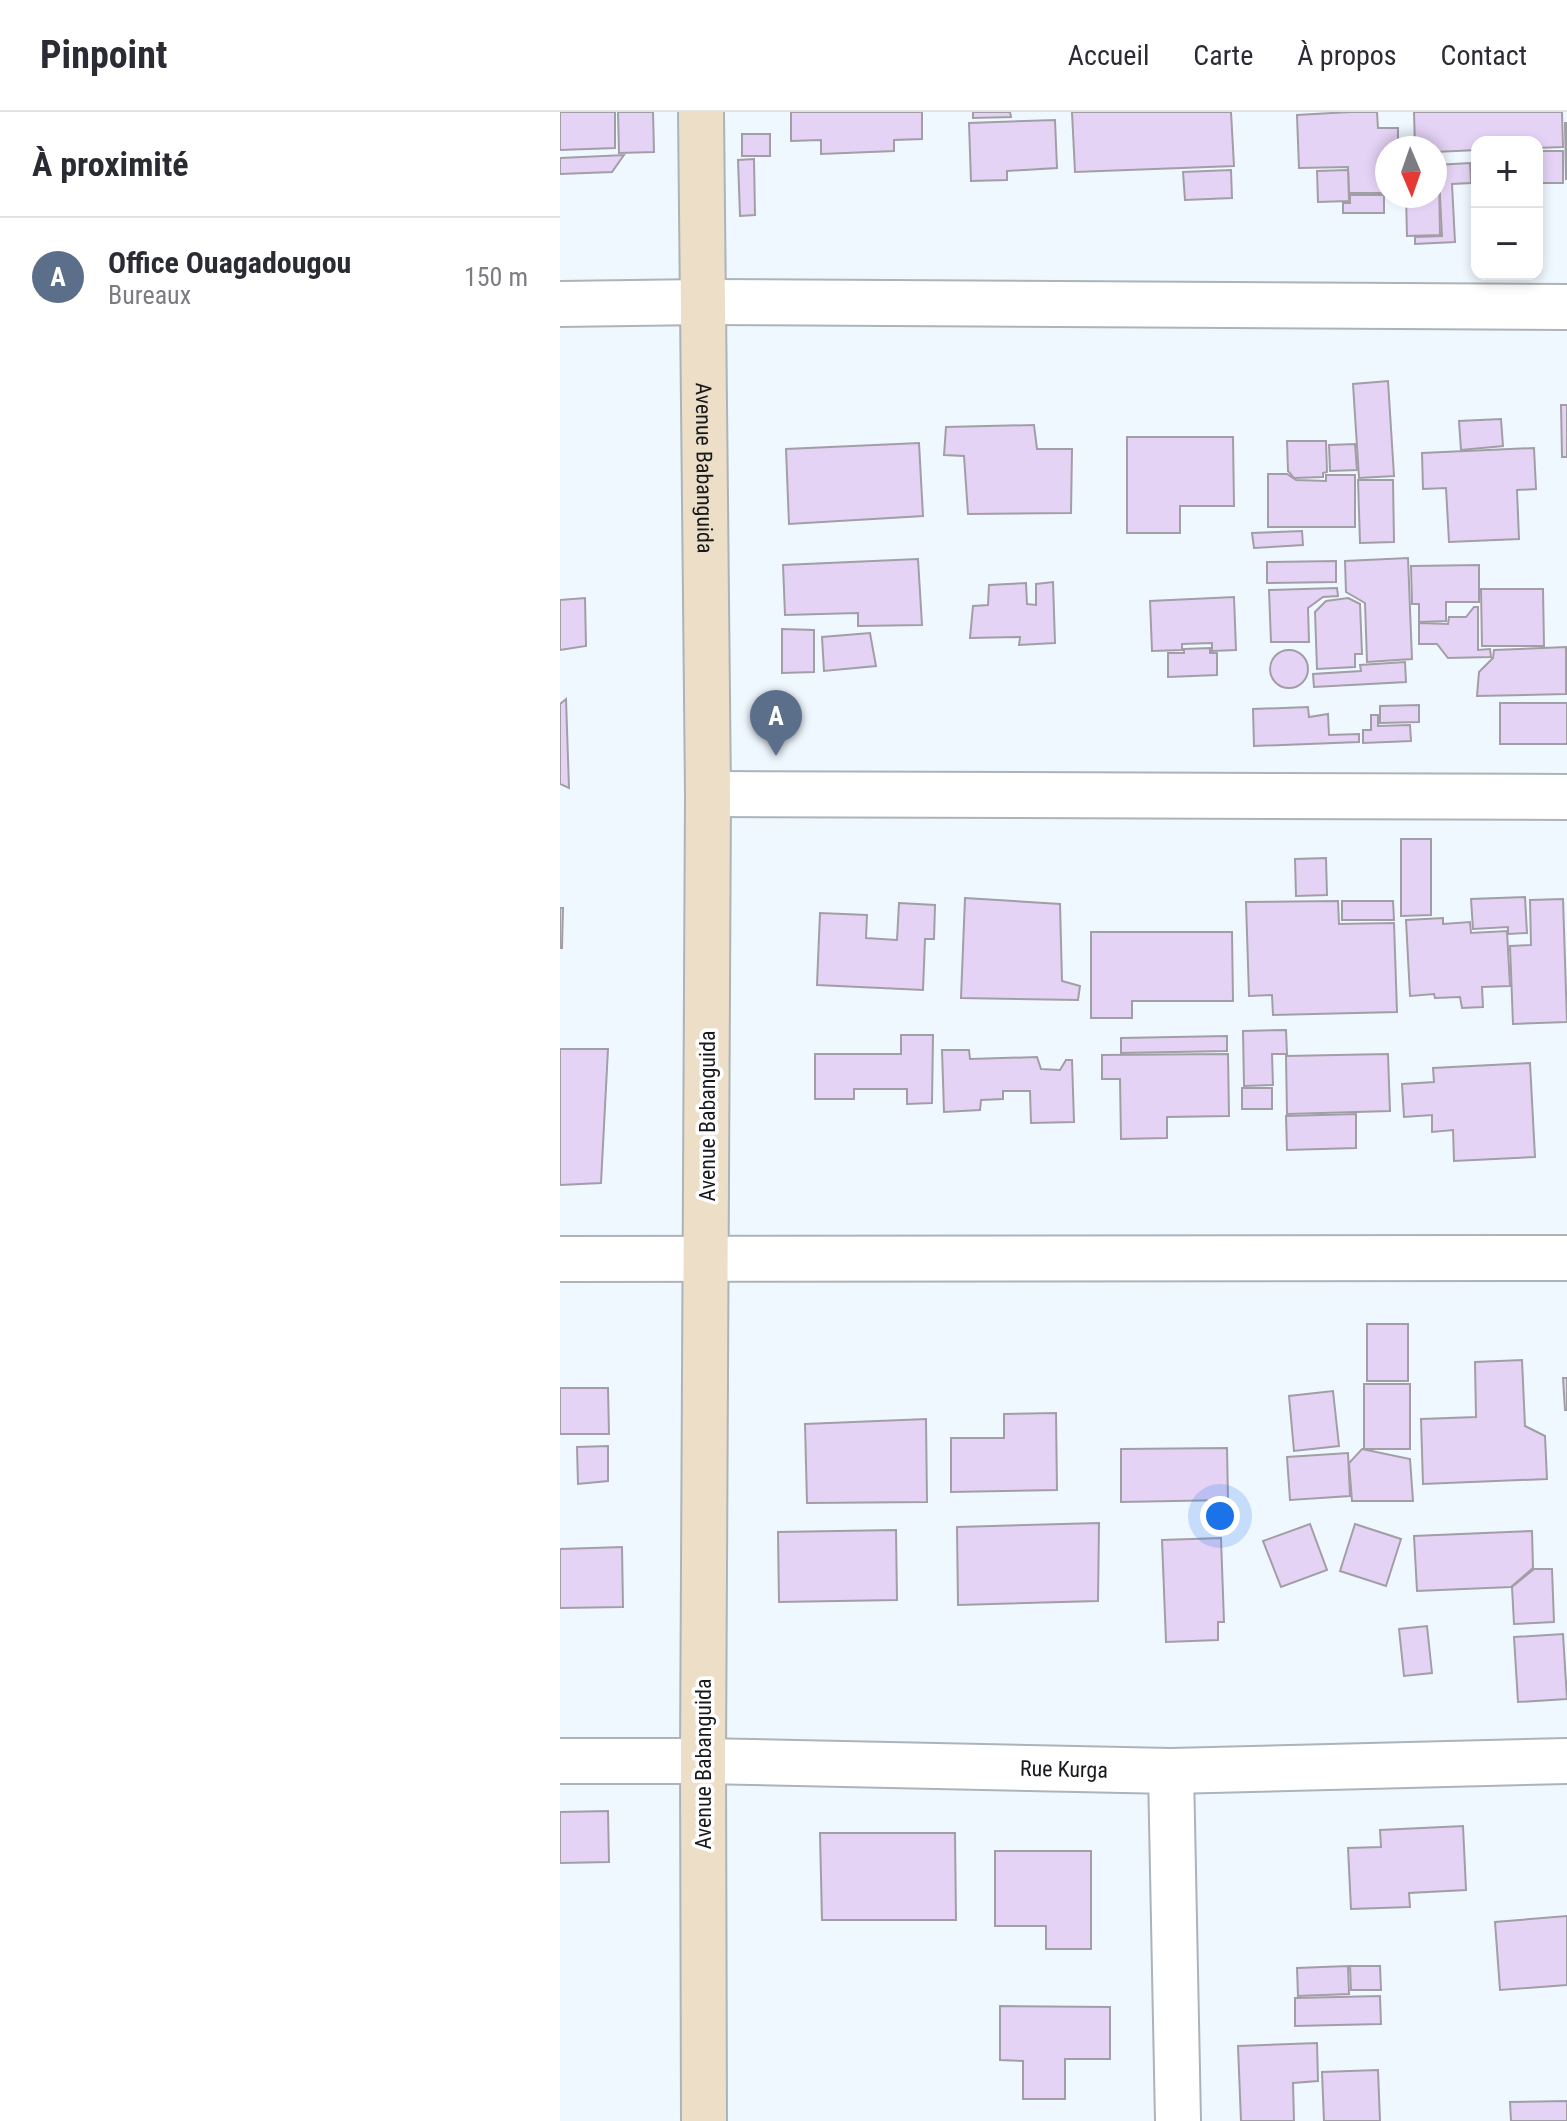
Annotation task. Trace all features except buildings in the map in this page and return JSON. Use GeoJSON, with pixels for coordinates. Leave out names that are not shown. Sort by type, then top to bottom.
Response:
{"type":"FeatureCollection","features":[{"type":"Feature","properties":{"kind":"street","name":"Avenue Babanguida"},"geometry":{"type":"LineString","coordinates":[[701,112],[699,169],[708,794],[704,2121]]}},
{"type":"Feature","properties":{"kind":"street"},"geometry":{"type":"LineString","coordinates":[[560,304],[703,302],[1567,307]]}},
{"type":"Feature","properties":{"kind":"street"},"geometry":{"type":"LineString","coordinates":[[708,794],[1567,797]]}},
{"type":"Feature","properties":{"kind":"street"},"geometry":{"type":"LineString","coordinates":[[560,1259],[1567,1258]]}},
{"type":"Feature","properties":{"kind":"street","name":"Rue Kurga"},"geometry":{"type":"LineString","coordinates":[[560,1761],[1171,1771],[1567,1761]]}},
{"type":"Feature","properties":{"kind":"street"},"geometry":{"type":"LineString","coordinates":[[1171,1771],[1178,2121]]}},
{"type":"Feature","properties":{"kind":"place","name":"Office Ouagadougou"},"geometry":{"type":"Point","coordinates":[776,756]}}]}
